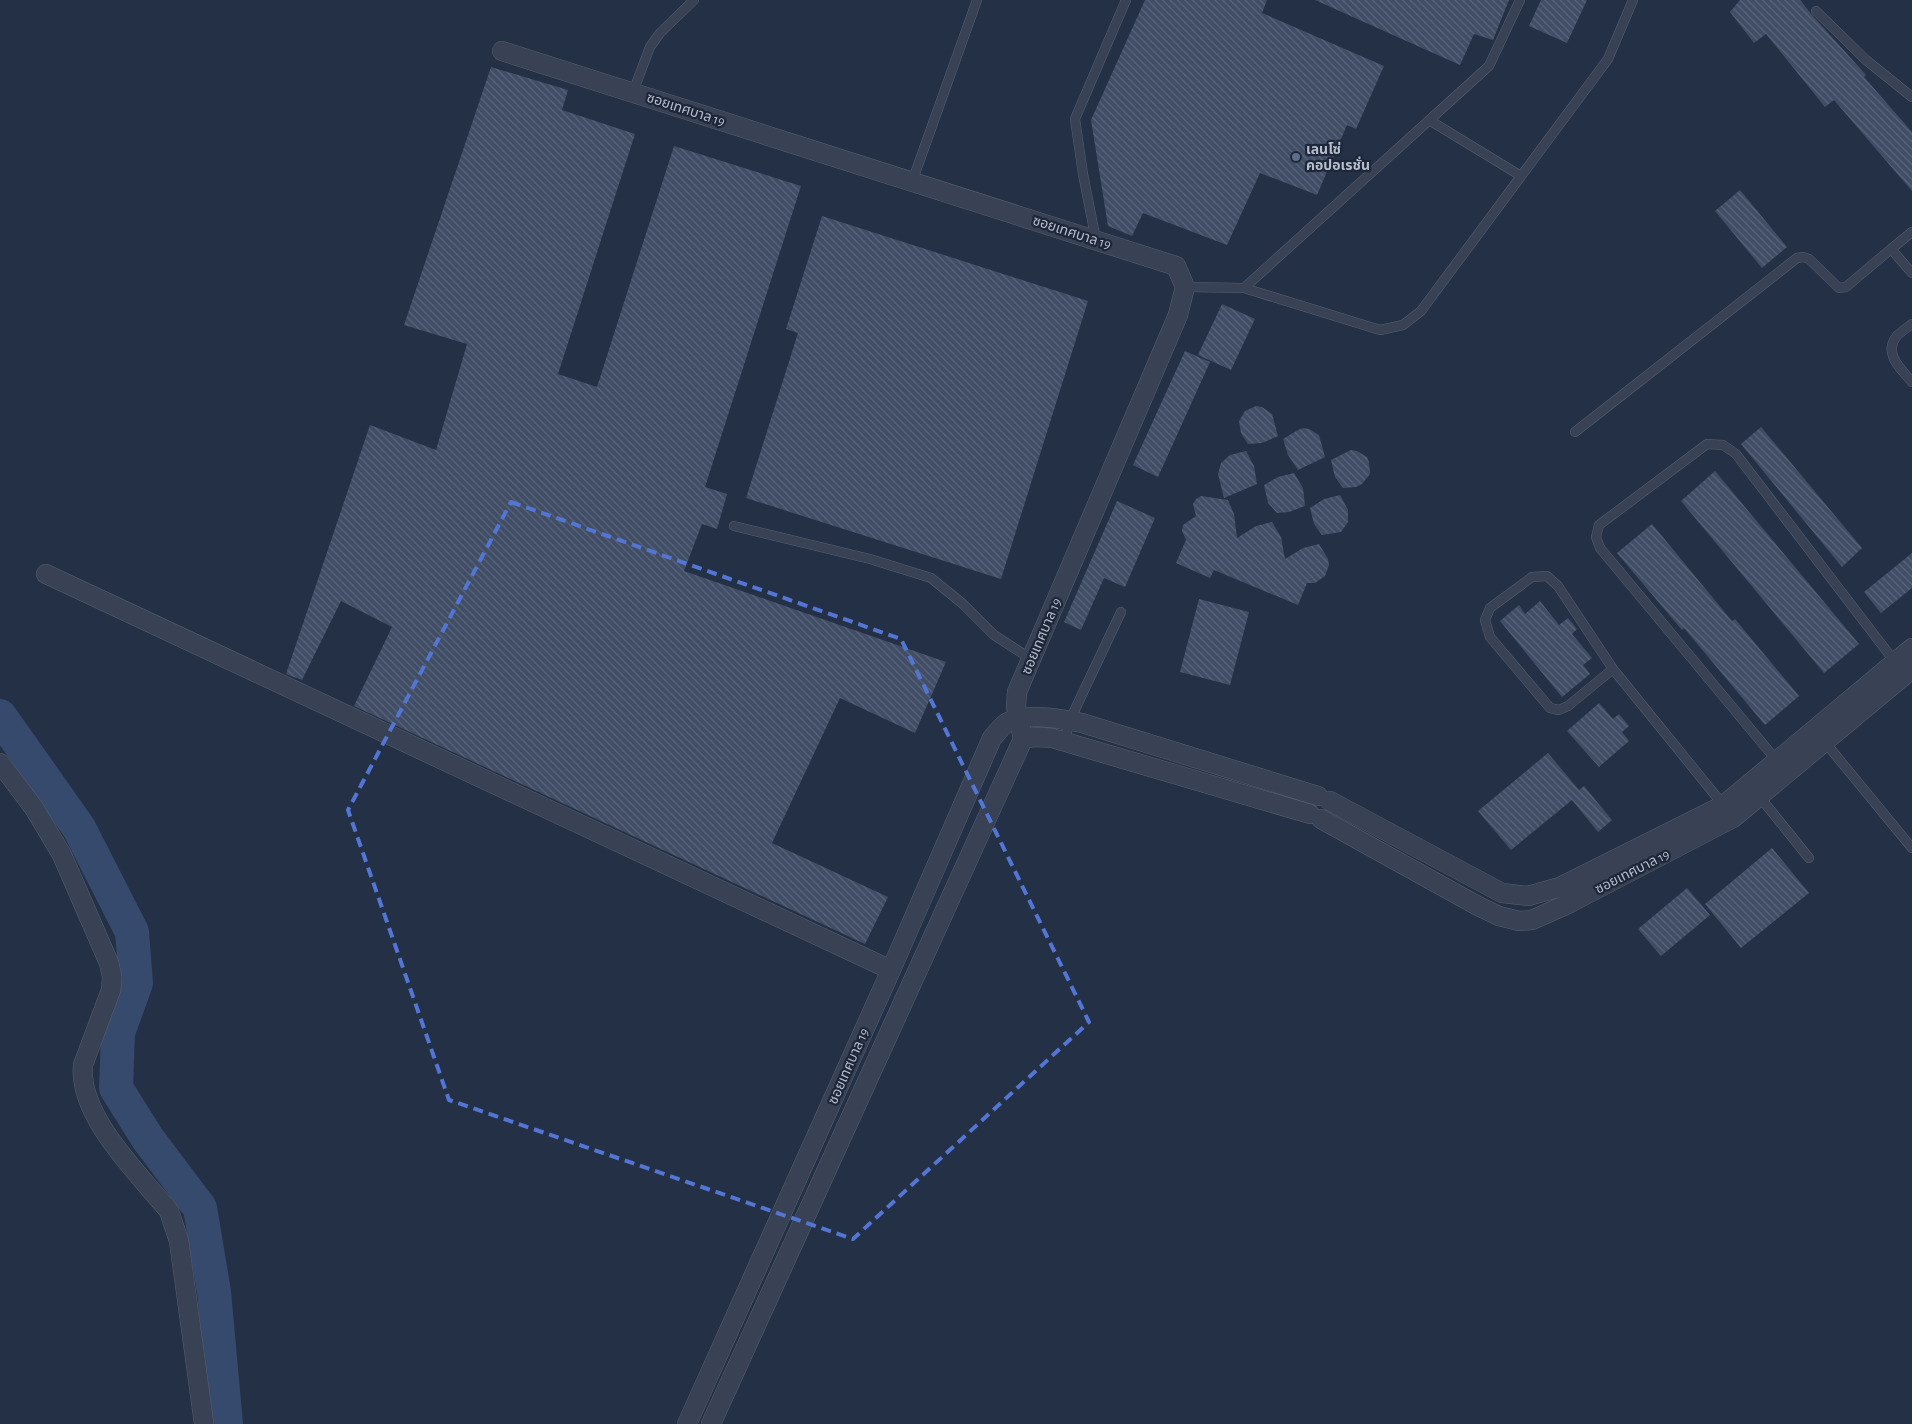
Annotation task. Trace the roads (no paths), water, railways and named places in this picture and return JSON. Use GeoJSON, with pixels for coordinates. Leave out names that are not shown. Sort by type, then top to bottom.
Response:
{"type":"FeatureCollection","features":[{"type":"Feature","properties":{"kind":"street","name":"ซอยเทศบาล 19"},"geometry":{"type":"LineString","coordinates":[[502,51],[1176,266],[1185,287],[1178,316],[1017,692],[1016,707],[1023,739],[711,1424]]}},
{"type":"Feature","properties":{"kind":"street"},"geometry":{"type":"LineString","coordinates":[[46,574],[891,970]]}},
{"type":"Feature","properties":{"kind":"street","name":"ซอยเทศบาล 19"},"geometry":{"type":"LineString","coordinates":[[687,1424],[891,970],[992,738],[1006,723],[1018,719],[1045,716],[1070,720],[1324,799],[1502,893],[1528,896],[1608,873],[1759,796],[1819,736],[1903,666],[1912,648]]}},
{"type":"Feature","properties":{"kind":"street","name":"ซอยเทศบาล 19"},"geometry":{"type":"LineString","coordinates":[[1728,812],[1777,761],[1819,736]]}},
{"type":"Feature","properties":{"kind":"street","name":"ซอยเทศบาล 19"},"geometry":{"type":"LineString","coordinates":[[1023,739],[1035,737],[1052,738],[1316,817],[1478,906],[1499,916],[1519,921],[1532,920],[1570,903],[1608,873]]}},
{"type":"Feature","properties":{"kind":"street"},"geometry":{"type":"LineString","coordinates":[[0,762],[34,808],[62,855],[109,963],[112,977],[111,990],[83,1065],[84,1091],[94,1114],[109,1138],[169,1211],[175,1225],[179,1241],[204,1424]]}},
{"type":"Feature","properties":{"kind":"lane"},"geometry":{"type":"LineString","coordinates":[[633,92],[650,47],[660,33],[694,0]]}},
{"type":"Feature","properties":{"kind":"lane"},"geometry":{"type":"LineString","coordinates":[[912,182],[977,0]]}},
{"type":"Feature","properties":{"kind":"lane"},"geometry":{"type":"LineString","coordinates":[[1096,240],[1083,174],[1075,119],[1126,0]]}},
{"type":"Feature","properties":{"kind":"lane"},"geometry":{"type":"LineString","coordinates":[[1244,288],[1489,66],[1520,0]]}},
{"type":"Feature","properties":{"kind":"lane"},"geometry":{"type":"LineString","coordinates":[[1185,287],[1244,288],[1380,330],[1403,325],[1421,311],[1608,59],[1633,0]]}},
{"type":"Feature","properties":{"kind":"lane"},"geometry":{"type":"LineString","coordinates":[[1816,10],[1866,60],[1912,97]]}},
{"type":"Feature","properties":{"kind":"lane"},"geometry":{"type":"LineString","coordinates":[[1429,120],[1521,176]]}},
{"type":"Feature","properties":{"kind":"lane"},"geometry":{"type":"LineString","coordinates":[[1575,432],[1797,258],[1809,258],[1839,288],[1846,287],[1912,232]]}},
{"type":"Feature","properties":{"kind":"lane"},"geometry":{"type":"LineString","coordinates":[[1892,249],[1912,273]]}},
{"type":"Feature","properties":{"kind":"lane"},"geometry":{"type":"LineString","coordinates":[[1912,324],[1896,337],[1892,347],[1893,358],[1912,382]]}},
{"type":"Feature","properties":{"kind":"lane"},"geometry":{"type":"LineString","coordinates":[[1777,761],[1600,548],[1596,537],[1598,525],[1707,444],[1723,445],[1736,454],[1903,666]]}},
{"type":"Feature","properties":{"kind":"lane"},"geometry":{"type":"LineString","coordinates":[[734,526],[870,559],[931,578],[963,604],[994,635],[1031,659]]}},
{"type":"Feature","properties":{"kind":"lane"},"geometry":{"type":"LineString","coordinates":[[1612,669],[1568,706],[1559,710],[1550,708],[1490,638],[1485,620],[1490,608],[1532,577],[1547,576],[1558,586],[1612,669],[1728,812]]}},
{"type":"Feature","properties":{"kind":"lane"},"geometry":{"type":"LineString","coordinates":[[1064,742],[1070,720],[1121,612]]}},
{"type":"Feature","properties":{"kind":"lane"},"geometry":{"type":"LineString","coordinates":[[1819,736],[1912,848]]}},
{"type":"Feature","properties":{"kind":"lane"},"geometry":{"type":"LineString","coordinates":[[1759,796],[1809,858]]}},
{"type":"Feature","properties":{"kind":"waterway"},"geometry":{"type":"LineString","coordinates":[[0,716],[79,828],[132,932],[136,983],[118,1033],[116,1088],[148,1139],[200,1208],[214,1292],[226,1424]]}},
{"type":"Feature","properties":{"kind":"place","name":"เลนโซ่ คอปอเรชั่น"},"geometry":{"type":"Point","coordinates":[1296,157]}}]}
